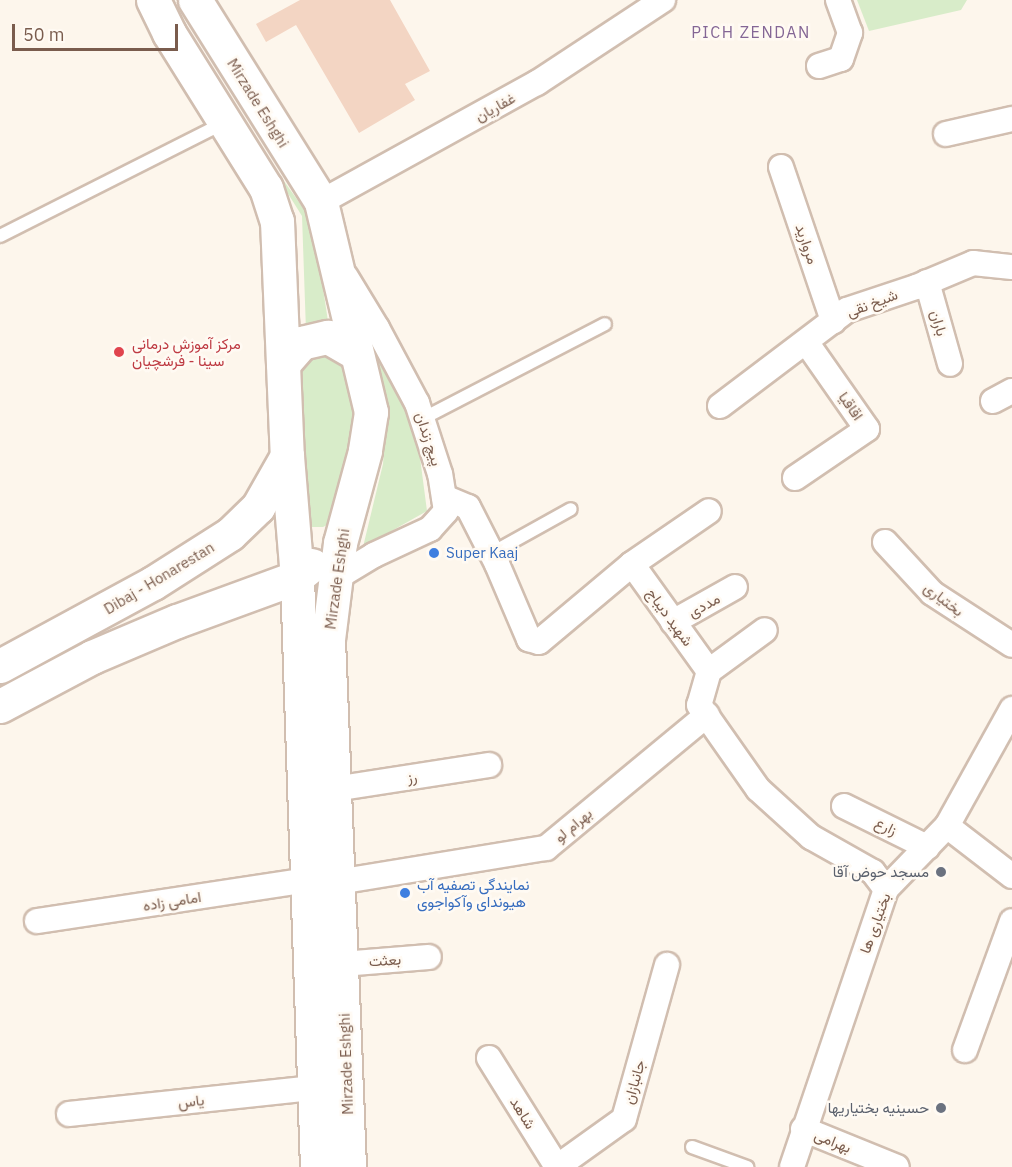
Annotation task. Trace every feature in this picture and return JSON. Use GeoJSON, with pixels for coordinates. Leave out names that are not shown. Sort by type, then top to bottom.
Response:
{"type":"FeatureCollection","features":[{"type":"Feature","properties":{"kind":"main road","name":"Mirzade Eshghi"},"geometry":{"type":"LineString","coordinates":[[153,0],[169,33],[266,188],[277,221],[287,456],[323,881],[342,964],[349,1167]]}},
{"type":"Feature","properties":{"kind":"main road","name":"Mirzade Eshghi"},"geometry":{"type":"LineString","coordinates":[[199,8],[321,202],[371,412],[365,451],[340,543],[328,640],[334,789],[323,881],[314,1088],[316,1167]]}},
{"type":"Feature","properties":{"kind":"main road"},"geometry":{"type":"LineString","coordinates":[[169,33],[199,8]]}},
{"type":"Feature","properties":{"kind":"main road"},"geometry":{"type":"LineString","coordinates":[[283,364],[301,343],[328,337],[356,352]]}},
{"type":"Feature","properties":{"kind":"main road","name":"Dibaj - Honarestan"},"geometry":{"type":"LineString","coordinates":[[0,666],[179,568],[230,534],[258,507],[287,456]]}},
{"type":"Feature","properties":{"kind":"main road"},"geometry":{"type":"LineString","coordinates":[[0,706],[92,657],[177,621],[297,577],[340,543]]}},
{"type":"Feature","properties":{"kind":"main road"},"geometry":{"type":"LineString","coordinates":[[74,627],[92,657]]}},
{"type":"Feature","properties":{"kind":"street","name":"غفاریان"},"geometry":{"type":"LineString","coordinates":[[321,202],[537,84],[634,8],[663,0]]}},
{"type":"Feature","properties":{"kind":"street"},"geometry":{"type":"LineString","coordinates":[[819,66],[841,59],[850,33],[838,0]]}},
{"type":"Feature","properties":{"kind":"street"},"geometry":{"type":"LineString","coordinates":[[946,134],[1012,119]]}},
{"type":"Feature","properties":{"kind":"street","name":"مروارید"},"geometry":{"type":"LineString","coordinates":[[781,167],[833,321]]}},
{"type":"Feature","properties":{"kind":"street","name":"پیچ زندان"},"geometry":{"type":"LineString","coordinates":[[334,259],[378,328],[417,403],[440,474],[446,511],[430,529],[374,555],[336,578]]}},
{"type":"Feature","properties":{"kind":"street","name":"شیخ نقی"},"geometry":{"type":"LineString","coordinates":[[720,406],[847,310],[973,263],[1012,267]]}},
{"type":"Feature","properties":{"kind":"street","name":"باران"},"geometry":{"type":"LineString","coordinates":[[927,282],[950,364]]}},
{"type":"Feature","properties":{"kind":"street","name":"اقاقیا"},"geometry":{"type":"LineString","coordinates":[[795,478],[867,429],[806,342]]}},
{"type":"Feature","properties":{"kind":"street"},"geometry":{"type":"LineString","coordinates":[[444,497],[468,507],[492,553],[529,639],[539,642],[632,564],[709,511]]}},
{"type":"Feature","properties":{"kind":"street","name":"بختیاری"},"geometry":{"type":"LineString","coordinates":[[885,542],[932,593],[1012,645]]}},
{"type":"Feature","properties":{"kind":"street","name":"شهید دیباج"},"geometry":{"type":"LineString","coordinates":[[632,564],[709,671]]}},
{"type":"Feature","properties":{"kind":"street","name":"مددی"},"geometry":{"type":"LineString","coordinates":[[673,622],[735,587]]}},
{"type":"Feature","properties":{"kind":"street"},"geometry":{"type":"LineString","coordinates":[[765,630],[709,671],[699,705],[758,789],[811,837],[873,872],[886,889]]}},
{"type":"Feature","properties":{"kind":"street","name":"بختیاری ها"},"geometry":{"type":"LineString","coordinates":[[792,1167],[886,889],[947,826],[1012,709]]}},
{"type":"Feature","properties":{"kind":"street","name":"بهرام لو"},"geometry":{"type":"LineString","coordinates":[[323,881],[546,848],[707,715]]}},
{"type":"Feature","properties":{"kind":"street","name":"رز"},"geometry":{"type":"LineString","coordinates":[[334,789],[489,765]]}},
{"type":"Feature","properties":{"kind":"street","name":"زارع"},"geometry":{"type":"LineString","coordinates":[[844,806],[927,847]]}},
{"type":"Feature","properties":{"kind":"street"},"geometry":{"type":"LineString","coordinates":[[947,826],[1012,876]]}},
{"type":"Feature","properties":{"kind":"street","name":"امامی زاده"},"geometry":{"type":"LineString","coordinates":[[37,921],[323,881]]}},
{"type":"Feature","properties":{"kind":"street"},"geometry":{"type":"LineString","coordinates":[[965,1050],[1012,921]]}},
{"type":"Feature","properties":{"kind":"street","name":"بعثت"},"geometry":{"type":"LineString","coordinates":[[342,964],[429,957]]}},
{"type":"Feature","properties":{"kind":"street","name":"جانبازان"},"geometry":{"type":"LineString","coordinates":[[557,1167],[624,1119],[667,965]]}},
{"type":"Feature","properties":{"kind":"street","name":"شاهد"},"geometry":{"type":"LineString","coordinates":[[489,1058],[557,1167]]}},
{"type":"Feature","properties":{"kind":"street","name":"یاس"},"geometry":{"type":"LineString","coordinates":[[69,1114],[314,1088]]}},
{"type":"Feature","properties":{"kind":"street","name":"بهرامی"},"geometry":{"type":"LineString","coordinates":[[803,1129],[897,1167]]}},
{"type":"Feature","properties":{"kind":"lane"},"geometry":{"type":"LineString","coordinates":[[0,236],[225,123]]}},
{"type":"Feature","properties":{"kind":"lane"},"geometry":{"type":"LineString","coordinates":[[422,419],[605,324]]}},
{"type":"Feature","properties":{"kind":"lane"},"geometry":{"type":"LineString","coordinates":[[492,553],[571,509]]}},
{"type":"Feature","properties":{"kind":"lane"},"geometry":{"type":"LineString","coordinates":[[692,1147],[747,1167]]}},
{"type":"Feature","properties":{"kind":"green space"},"geometry":{"type":"Polygon","coordinates":[[[857,0],[967,0],[961,10],[869,31],[857,0]]]}},
{"type":"Feature","properties":{"kind":"green space"},"geometry":{"type":"Polygon","coordinates":[[[250,133],[313,222],[329,328],[306,331],[302,216],[250,133]]]}},
{"type":"Feature","properties":{"kind":"green space"},"geometry":{"type":"Polygon","coordinates":[[[321,353],[343,358],[357,394],[354,431],[333,522],[323,527],[311,527],[301,519],[297,372],[304,361],[321,353]]]}},
{"type":"Feature","properties":{"kind":"green space"},"geometry":{"type":"Polygon","coordinates":[[[377,359],[400,394],[412,428],[419,450],[427,511],[363,547],[383,464],[385,436],[377,359]]]}},
{"type":"Feature","properties":{"kind":"building"},"geometry":{"type":"Polygon","coordinates":[[[300,0],[390,0],[430,71],[405,84],[415,100],[359,133],[296,25],[266,42],[256,24],[300,0]]]}},
{"type":"Feature","properties":{"kind":"place","name":"مرکز آموزش درمانی سینا - فرشچیان"},"geometry":{"type":"Point","coordinates":[119,352]}},
{"type":"Feature","properties":{"kind":"place","name":"Super Kaaj"},"geometry":{"type":"Point","coordinates":[434,553]}},
{"type":"Feature","properties":{"kind":"place","name":"مسجد حوض آقا"},"geometry":{"type":"Point","coordinates":[941,872]}},
{"type":"Feature","properties":{"kind":"place","name":"نمایندگی تصفیه آب هیوندای وآکواجوی"},"geometry":{"type":"Point","coordinates":[405,893]}},
{"type":"Feature","properties":{"kind":"place","name":"حسینیه بختیاریها"},"geometry":{"type":"Point","coordinates":[941,1108]}},
{"type":"Feature","properties":{"kind":"district","name":"PICH ZENDAN"},"geometry":{"type":"Point","coordinates":[751,32]}}]}
